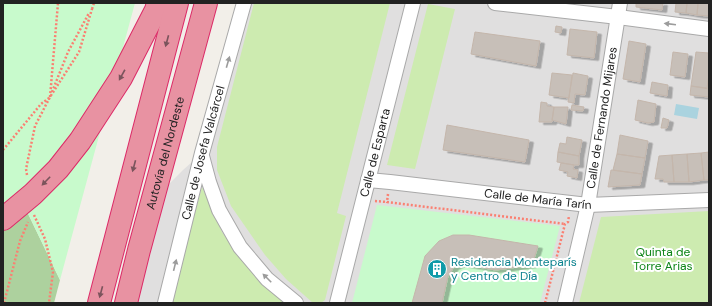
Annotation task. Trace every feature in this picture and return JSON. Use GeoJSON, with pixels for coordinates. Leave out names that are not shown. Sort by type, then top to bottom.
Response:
{"type":"FeatureCollection","features":[{"type":"Feature","properties":{"kind":"highway"},"geometry":{"type":"LineString","coordinates":[[3,219],[33,194],[58,169],[80,140],[117,84],[156,10],[158,3]]}},
{"type":"Feature","properties":{"kind":"highway"},"geometry":{"type":"LineString","coordinates":[[98,303],[177,3]]}},
{"type":"Feature","properties":{"kind":"highway","name":"Autovía del Nordeste"},"geometry":{"type":"LineString","coordinates":[[126,303],[206,3]]}},
{"type":"Feature","properties":{"kind":"highway"},"geometry":{"type":"LineString","coordinates":[[137,303],[140,250]]}},
{"type":"Feature","properties":{"kind":"street","name":"Calle de Josefa Valcárcel"},"geometry":{"type":"LineString","coordinates":[[165,303],[202,153],[244,3]]}},
{"type":"Feature","properties":{"kind":"street","name":"Calle de Esparta"},"geometry":{"type":"LineString","coordinates":[[337,303],[413,3]]}},
{"type":"Feature","properties":{"kind":"street"},"geometry":{"type":"LineString","coordinates":[[495,3],[709,29]]}},
{"type":"Feature","properties":{"kind":"street","name":"Calle de Fernando Mijares"},"geometry":{"type":"LineString","coordinates":[[565,303],[588,204],[620,3]]}},
{"type":"Feature","properties":{"kind":"street"},"geometry":{"type":"LineString","coordinates":[[202,153],[218,210],[240,248],[267,279],[296,303]]}},
{"type":"Feature","properties":{"kind":"street","name":"Calle de María Tarín"},"geometry":{"type":"LineString","coordinates":[[368,180],[588,204],[709,200]]}},
{"type":"Feature","properties":{"kind":"path"},"geometry":{"type":"LineString","coordinates":[[50,98],[58,3]]}},
{"type":"Feature","properties":{"kind":"path"},"geometry":{"type":"LineString","coordinates":[[33,194],[27,184],[26,169],[35,126],[50,98],[79,52],[94,3]]}},
{"type":"Feature","properties":{"kind":"path"},"geometry":{"type":"LineString","coordinates":[[3,150],[41,104],[50,98],[68,52],[92,9]]}},
{"type":"Feature","properties":{"kind":"path"},"geometry":{"type":"LineString","coordinates":[[4,303],[20,241],[33,212],[45,239],[53,272],[49,303]]}},
{"type":"Feature","properties":{"kind":"path"},"geometry":{"type":"LineString","coordinates":[[545,303],[565,224],[568,222]]}},
{"type":"Feature","properties":{"kind":"shaded area"},"geometry":{"type":"Polygon","coordinates":[[[244,3],[709,3],[709,303],[126,303],[139,250],[169,184],[202,153],[244,3]]]}},
{"type":"Feature","properties":{"kind":"green space"},"geometry":{"type":"Polygon","coordinates":[[[3,3],[135,3],[60,280],[19,195],[3,231],[3,3]]]}},
{"type":"Feature","properties":{"kind":"green space"},"geometry":{"type":"Polygon","coordinates":[[[254,3],[390,3],[337,213],[346,216],[325,300],[321,303],[313,303],[286,279],[265,255],[231,206],[217,170],[217,147],[254,3]]]}},
{"type":"Feature","properties":{"kind":"green space"},"geometry":{"type":"Polygon","coordinates":[[[428,4],[455,9],[415,169],[387,165],[428,4]]]}},
{"type":"Feature","properties":{"kind":"green space"},"geometry":{"type":"Polygon","coordinates":[[[202,187],[222,232],[241,259],[269,289],[286,303],[170,303],[202,187]]]}},
{"type":"Feature","properties":{"kind":"green space"},"geometry":{"type":"Polygon","coordinates":[[[19,195],[60,280],[54,303],[3,303],[3,231],[19,195]]]}},
{"type":"Feature","properties":{"kind":"green space"},"geometry":{"type":"Polygon","coordinates":[[[377,205],[560,226],[540,303],[352,303],[377,205]]]}},
{"type":"Feature","properties":{"kind":"green space","name":"Quinta de Torre Arias"},"geometry":{"type":"Polygon","coordinates":[[[709,211],[709,303],[579,303],[601,217],[709,211]]]}},
{"type":"Feature","properties":{"kind":"water"},"geometry":{"type":"Polygon","coordinates":[[[676,104],[699,108],[697,119],[674,115],[676,104]]]}},
{"type":"Feature","properties":{"kind":"building"},"geometry":{"type":"Polygon","coordinates":[[[636,3],[663,3],[662,10],[636,7],[636,3]]]}},
{"type":"Feature","properties":{"kind":"building"},"geometry":{"type":"Polygon","coordinates":[[[676,3],[687,3],[686,13],[675,12],[676,3]]]}},
{"type":"Feature","properties":{"kind":"building"},"geometry":{"type":"Polygon","coordinates":[[[687,3],[698,3],[697,15],[686,13],[687,3]]]}},
{"type":"Feature","properties":{"kind":"building"},"geometry":{"type":"Polygon","coordinates":[[[698,3],[709,3],[709,16],[697,15],[698,3]]]}},
{"type":"Feature","properties":{"kind":"building"},"geometry":{"type":"Polygon","coordinates":[[[556,26],[562,27],[561,33],[555,32],[556,26]]]}},
{"type":"Feature","properties":{"kind":"building"},"geometry":{"type":"Polygon","coordinates":[[[570,29],[597,32],[594,58],[567,55],[570,29]]]}},
{"type":"Feature","properties":{"kind":"building"},"geometry":{"type":"Polygon","coordinates":[[[475,32],[540,41],[536,66],[471,54],[475,32]]]}},
{"type":"Feature","properties":{"kind":"building"},"geometry":{"type":"Polygon","coordinates":[[[629,41],[646,44],[640,82],[623,79],[629,41]]]}},
{"type":"Feature","properties":{"kind":"building"},"geometry":{"type":"Polygon","coordinates":[[[673,52],[688,54],[685,77],[670,75],[673,52]]]}},
{"type":"Feature","properties":{"kind":"building"},"geometry":{"type":"Polygon","coordinates":[[[696,52],[709,53],[709,75],[707,88],[691,86],[696,52]]]}},
{"type":"Feature","properties":{"kind":"building"},"geometry":{"type":"Polygon","coordinates":[[[552,73],[572,75],[569,98],[549,95],[552,73]]]}},
{"type":"Feature","properties":{"kind":"building"},"geometry":{"type":"Polygon","coordinates":[[[573,73],[588,76],[585,95],[575,94],[574,103],[568,102],[573,73]]]}},
{"type":"Feature","properties":{"kind":"building"},"geometry":{"type":"Polygon","coordinates":[[[652,82],[668,85],[667,96],[650,93],[652,82]]]}},
{"type":"Feature","properties":{"kind":"building"},"geometry":{"type":"Polygon","coordinates":[[[691,86],[709,89],[709,97],[690,95],[691,86]]]}},
{"type":"Feature","properties":{"kind":"building"},"geometry":{"type":"Polygon","coordinates":[[[638,100],[656,104],[654,122],[648,123],[635,120],[638,100]]]}},
{"type":"Feature","properties":{"kind":"building"},"geometry":{"type":"Polygon","coordinates":[[[541,102],[547,103],[547,106],[554,107],[552,122],[539,122],[541,102]]]}},
{"type":"Feature","properties":{"kind":"building"},"geometry":{"type":"Polygon","coordinates":[[[572,105],[584,107],[583,111],[571,110],[572,105]]]}},
{"type":"Feature","properties":{"kind":"building"},"geometry":{"type":"Polygon","coordinates":[[[554,107],[568,107],[566,124],[552,120],[554,107]]]}},
{"type":"Feature","properties":{"kind":"building"},"geometry":{"type":"Polygon","coordinates":[[[663,118],[669,120],[667,128],[661,128],[663,118]]]}},
{"type":"Feature","properties":{"kind":"building"},"geometry":{"type":"Polygon","coordinates":[[[447,125],[529,140],[525,162],[443,150],[447,125]]]}},
{"type":"Feature","properties":{"kind":"building"},"geometry":{"type":"Polygon","coordinates":[[[620,135],[648,141],[645,158],[617,154],[620,135]]]}},
{"type":"Feature","properties":{"kind":"building"},"geometry":{"type":"Polygon","coordinates":[[[567,137],[582,140],[579,156],[558,152],[560,143],[566,144],[567,137]]]}},
{"type":"Feature","properties":{"kind":"building"},"geometry":{"type":"Polygon","coordinates":[[[558,152],[579,156],[579,165],[557,162],[558,152]]]}},
{"type":"Feature","properties":{"kind":"building"},"geometry":{"type":"Polygon","coordinates":[[[709,152],[709,180],[704,180],[701,153],[709,152]]]}},
{"type":"Feature","properties":{"kind":"building"},"geometry":{"type":"Polygon","coordinates":[[[701,153],[704,180],[689,182],[687,154],[701,153]]]}},
{"type":"Feature","properties":{"kind":"building"},"geometry":{"type":"Polygon","coordinates":[[[617,154],[645,158],[642,174],[613,170],[617,154]]]}},
{"type":"Feature","properties":{"kind":"building"},"geometry":{"type":"Polygon","coordinates":[[[687,154],[689,182],[674,182],[672,155],[687,154]]]}},
{"type":"Feature","properties":{"kind":"building"},"geometry":{"type":"Polygon","coordinates":[[[672,155],[674,182],[664,182],[663,179],[655,179],[659,156],[672,155]]]}},
{"type":"Feature","properties":{"kind":"building"},"geometry":{"type":"Polygon","coordinates":[[[561,163],[574,165],[573,169],[578,170],[577,178],[567,176],[568,172],[559,170],[561,163]]]}},
{"type":"Feature","properties":{"kind":"building"},"geometry":{"type":"Polygon","coordinates":[[[611,170],[642,174],[640,185],[608,187],[611,170]]]}},
{"type":"Feature","properties":{"kind":"building","name":"Residencia Monteparís y Centro de Día"},"geometry":{"type":"Polygon","coordinates":[[[453,235],[469,235],[538,246],[532,265],[496,270],[461,264],[454,267],[448,276],[442,303],[412,303],[425,256],[439,241],[453,235]]]}},
{"type":"Feature","properties":{"kind":"place","name":"Residencia Monteparís y Centro de Día"},"geometry":{"type":"Point","coordinates":[437,269]}}]}
